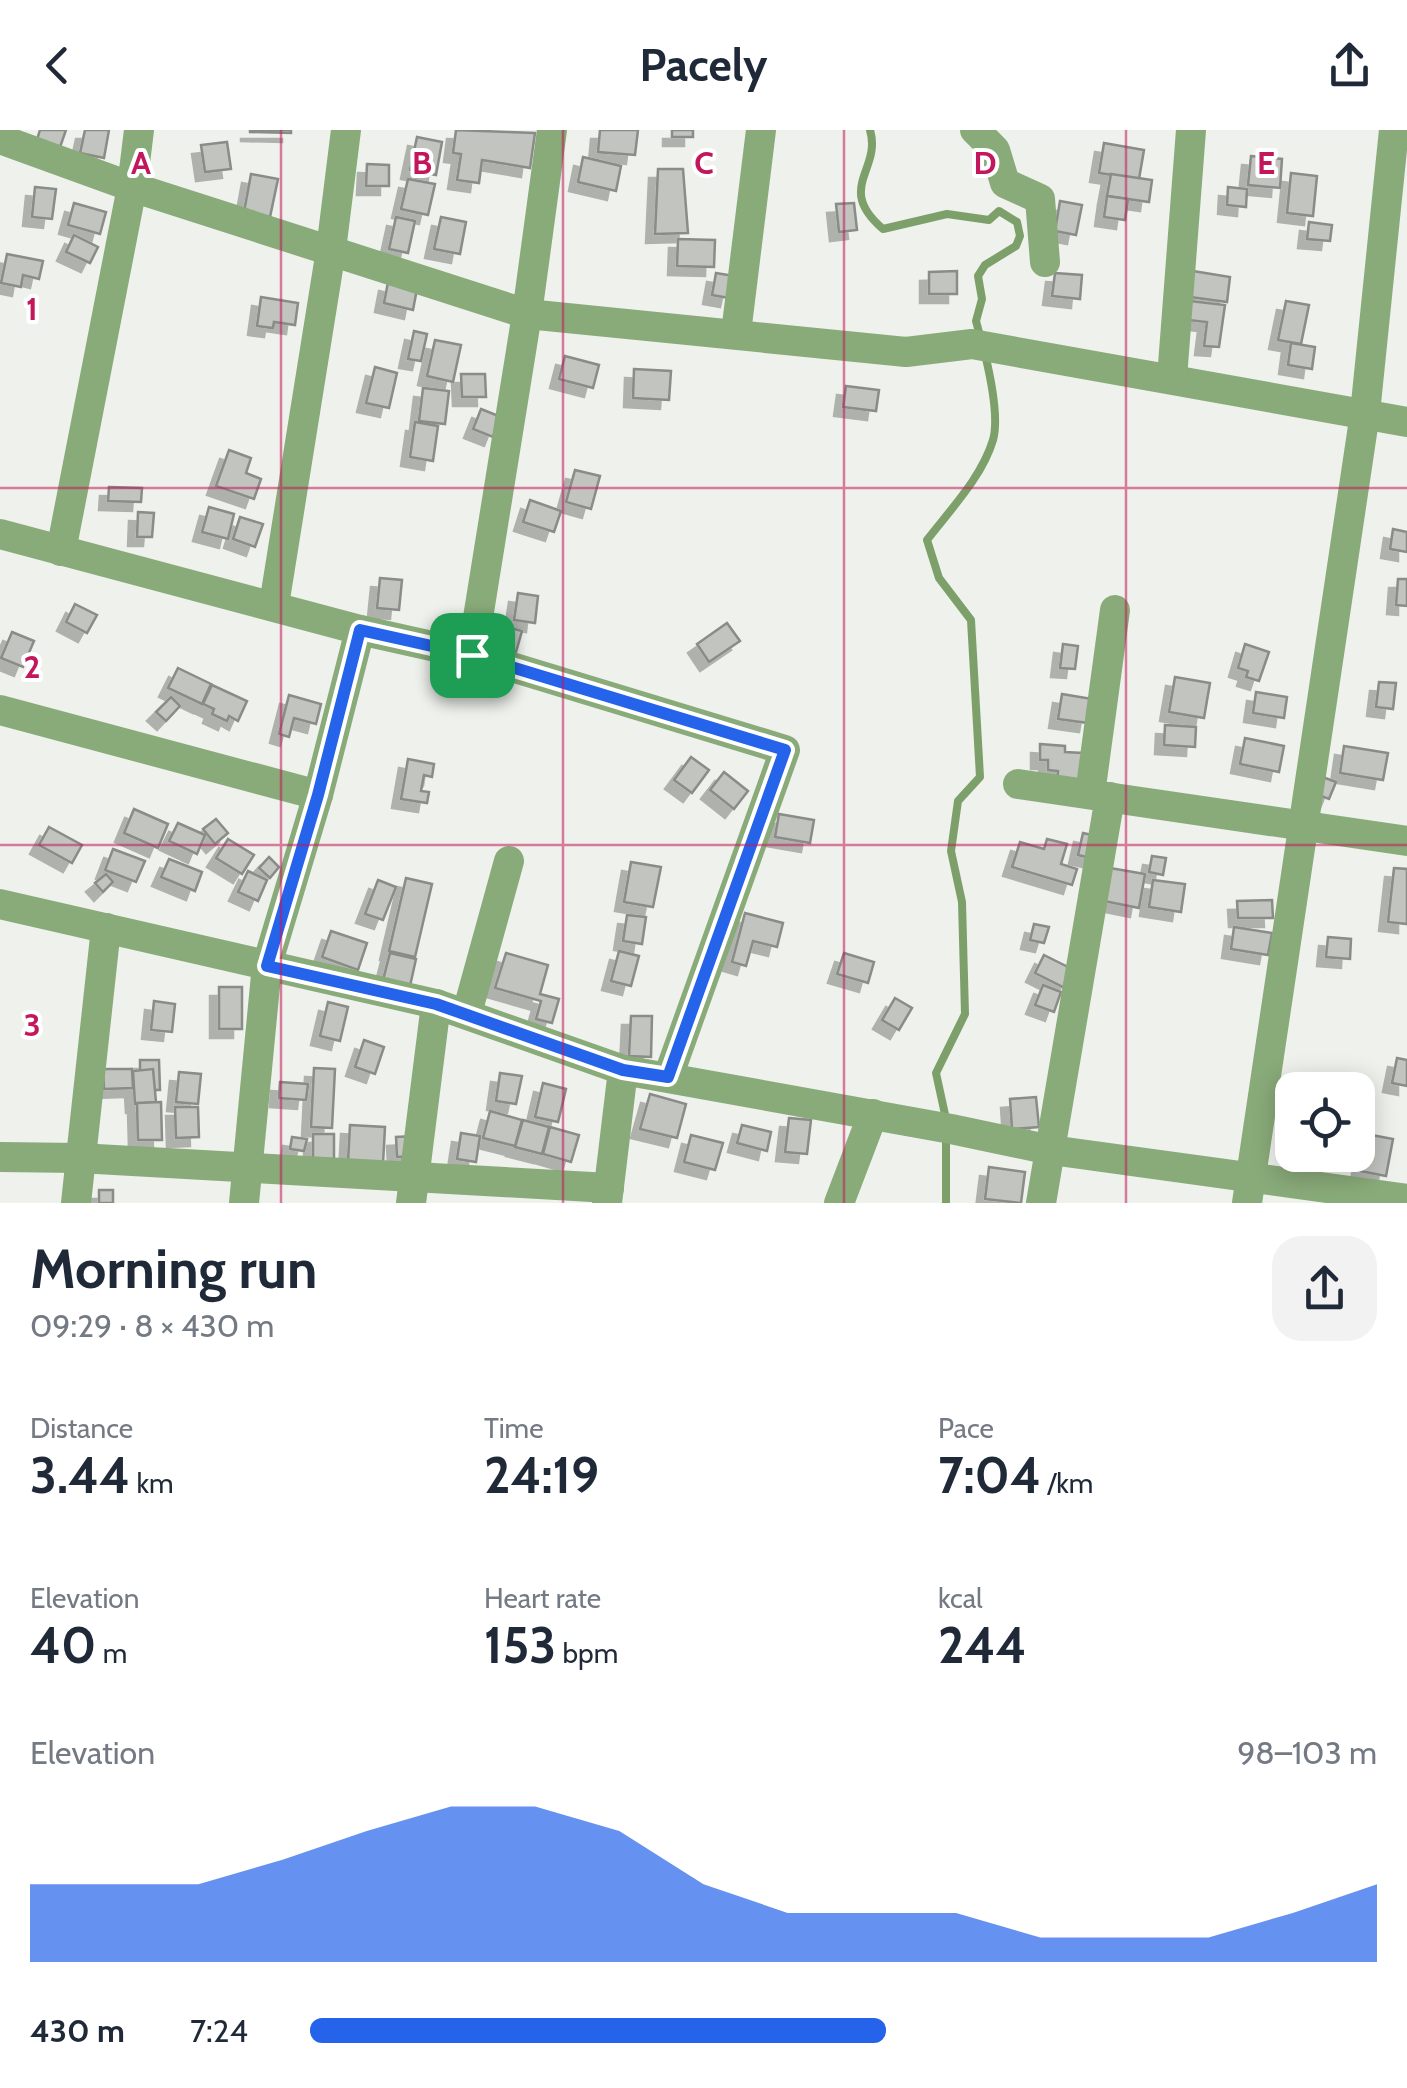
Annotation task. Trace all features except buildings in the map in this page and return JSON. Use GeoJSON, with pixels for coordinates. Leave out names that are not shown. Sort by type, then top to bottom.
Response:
{"type":"FeatureCollection","features":[{"type":"Feature","properties":{"kind":"street"},"geometry":{"type":"LineString","coordinates":[[61,552],[132,187],[139,130]]}},
{"type":"Feature","properties":{"kind":"street"},"geometry":{"type":"LineString","coordinates":[[274,605],[331,250],[346,130]]}},
{"type":"Feature","properties":{"kind":"street"},"geometry":{"type":"LineString","coordinates":[[472,655],[527,314],[552,130]]}},
{"type":"Feature","properties":{"kind":"street"},"geometry":{"type":"LineString","coordinates":[[736,332],[761,130]]}},
{"type":"Feature","properties":{"kind":"street"},"geometry":{"type":"LineString","coordinates":[[974,130],[995,150],[1005,184],[1040,199],[1044,262]]}},
{"type":"Feature","properties":{"kind":"street"},"geometry":{"type":"LineString","coordinates":[[1172,378],[1190,130]]}},
{"type":"Feature","properties":{"kind":"street"},"geometry":{"type":"LineString","coordinates":[[1249,1190],[1365,413],[1394,130]]}},
{"type":"Feature","properties":{"kind":"street"},"geometry":{"type":"LineString","coordinates":[[0,139],[132,187],[527,314],[906,352],[984,346],[1407,422]]}},
{"type":"Feature","properties":{"kind":"street"},"geometry":{"type":"LineString","coordinates":[[0,534],[360,630],[472,655],[785,750],[668,1077]]}},
{"type":"Feature","properties":{"kind":"street"},"geometry":{"type":"LineString","coordinates":[[1042,1203],[1100,796],[1115,610]]}},
{"type":"Feature","properties":{"kind":"street"},"geometry":{"type":"LineString","coordinates":[[244,1203],[267,966],[318,795],[360,630]]}},
{"type":"Feature","properties":{"kind":"street"},"geometry":{"type":"LineString","coordinates":[[0,710],[318,795]]}},
{"type":"Feature","properties":{"kind":"street"},"geometry":{"type":"LineString","coordinates":[[1018,784],[1407,841]]}},
{"type":"Feature","properties":{"kind":"street"},"geometry":{"type":"LineString","coordinates":[[467,1013],[509,861]]}},
{"type":"Feature","properties":{"kind":"street"},"geometry":{"type":"LineString","coordinates":[[0,904],[436,1004],[623,1070],[940,1127],[1249,1190],[1407,1199]]}},
{"type":"Feature","properties":{"kind":"street"},"geometry":{"type":"LineString","coordinates":[[76,1203],[106,928]]}},
{"type":"Feature","properties":{"kind":"street"},"geometry":{"type":"LineString","coordinates":[[412,1189],[436,1004]]}},
{"type":"Feature","properties":{"kind":"street"},"geometry":{"type":"LineString","coordinates":[[0,1157],[247,1168],[412,1189],[608,1195],[623,1070]]}},
{"type":"Feature","properties":{"kind":"street"},"geometry":{"type":"LineString","coordinates":[[839,1203],[872,1114]]}},
{"type":"Feature","properties":{"kind":"waterway"},"geometry":{"type":"LineString","coordinates":[[870,130],[872,144],[861,190],[862,202],[883,229],[947,214],[989,220],[999,211],[1017,222],[1020,236],[1016,246],[985,265],[978,276],[982,299],[976,321],[980,336]]}},
{"type":"Feature","properties":{"kind":"waterway"},"geometry":{"type":"LineString","coordinates":[[946,1119],[936,1073],[965,1014],[962,902],[951,851],[958,801],[980,777],[971,620],[939,578],[927,540],[973,480],[993,440],[994,409],[985,354]]}},
{"type":"Feature","properties":{"kind":"waterway"},"geometry":{"type":"LineString","coordinates":[[946,1138],[946,1203]]}},
{"type":"Feature","properties":{"kind":"route"},"geometry":{"type":"LineString","coordinates":[[360,630],[472,655],[785,750],[668,1077],[623,1070],[436,1004],[267,966],[318,795],[360,630]]}}]}
